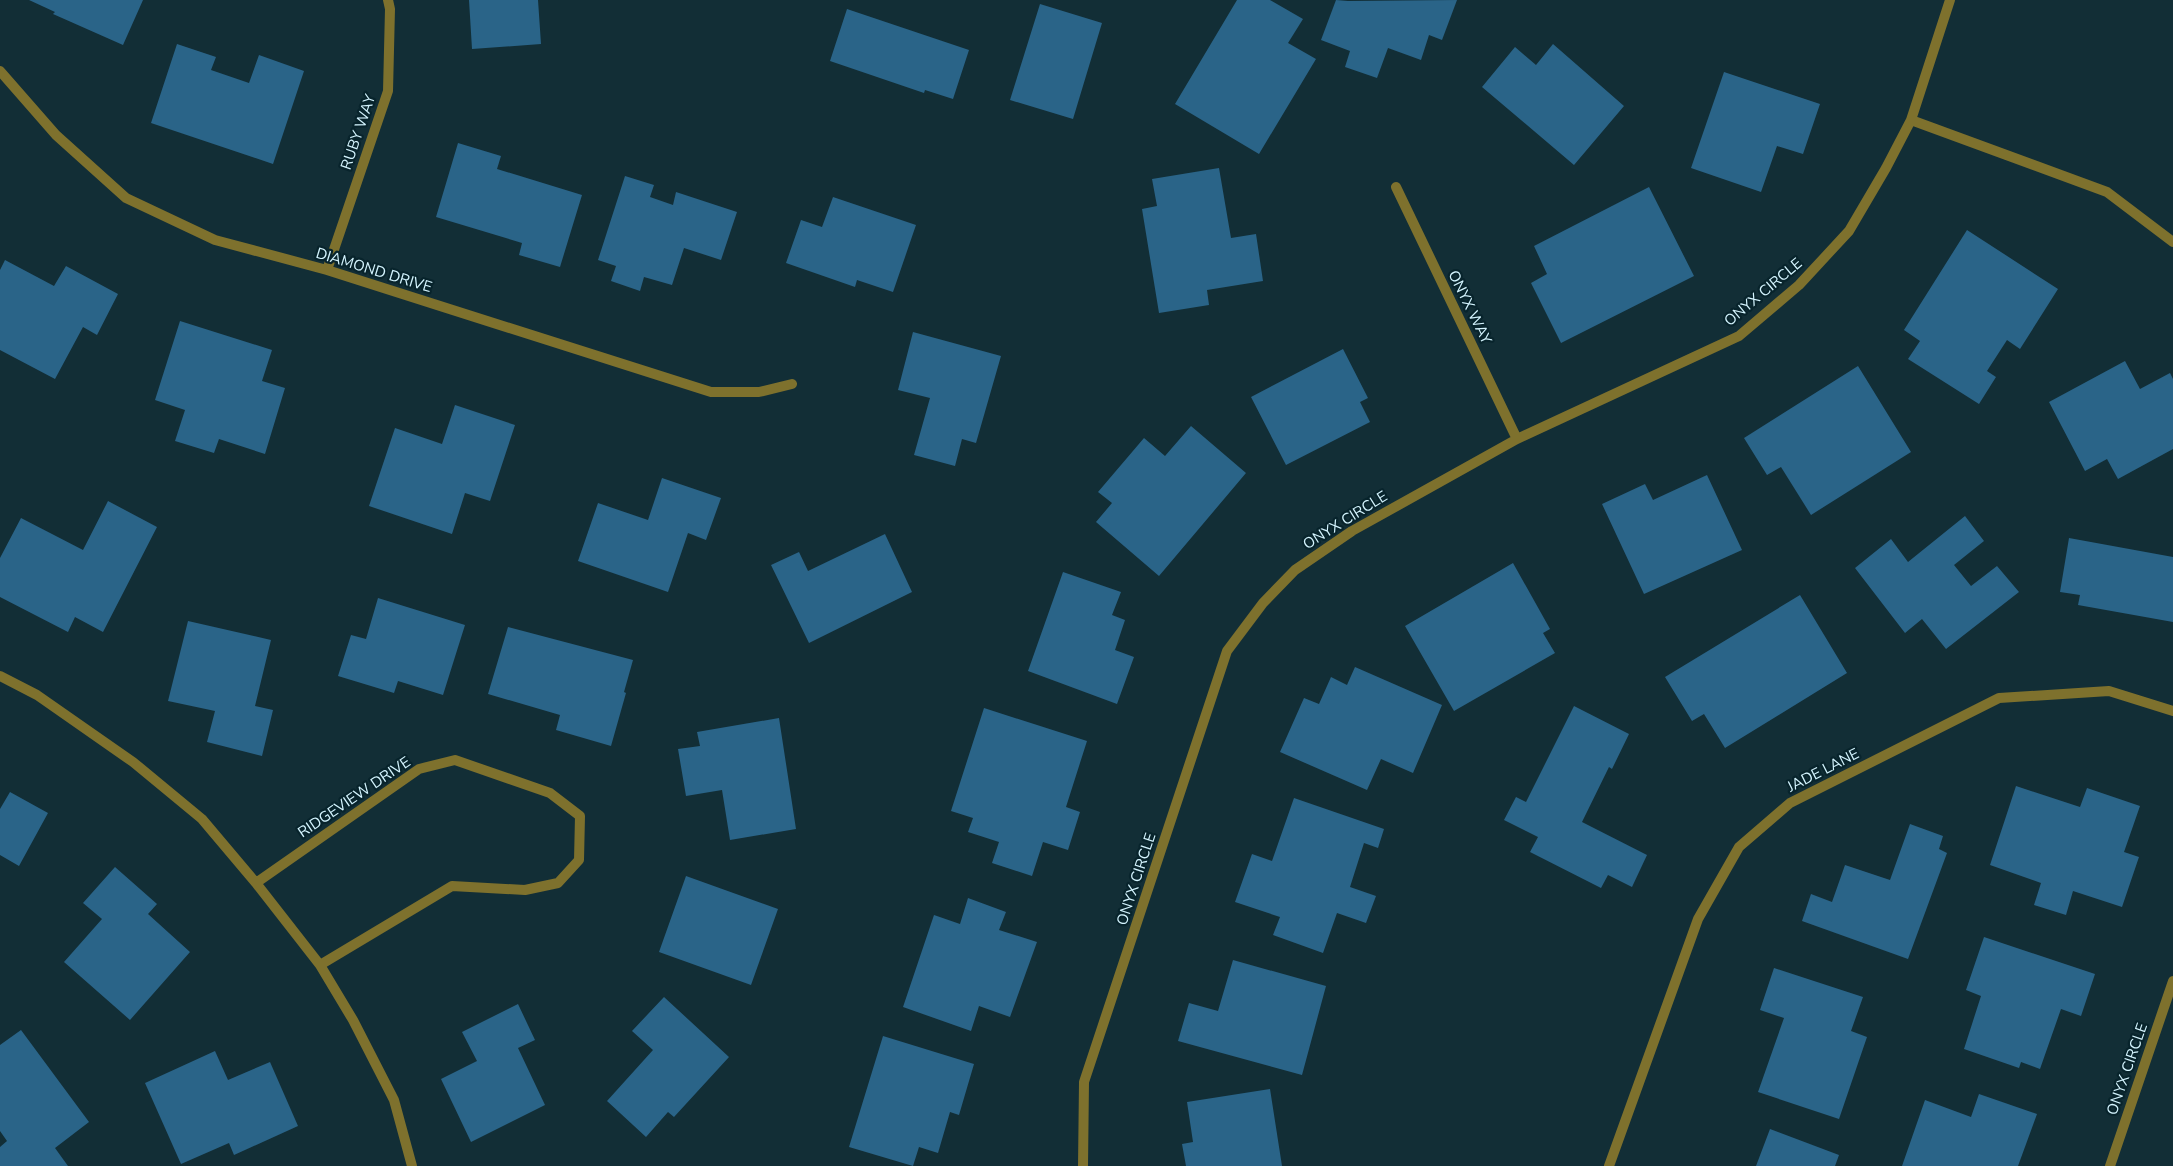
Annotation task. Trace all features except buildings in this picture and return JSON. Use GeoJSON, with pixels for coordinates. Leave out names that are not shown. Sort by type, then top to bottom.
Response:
{"type":"FeatureCollection","features":[{"type":"Feature","properties":{"kind":"street","name":"RUBY WAY"},"geometry":{"type":"LineString","coordinates":[[327,270],[388,91],[390,9],[388,0]]}},
{"type":"Feature","properties":{"kind":"street","name":"ONYX CIRCLE"},"geometry":{"type":"LineString","coordinates":[[1083,1166],[1084,1082],[1227,651],[1263,603],[1295,570],[1352,531],[1517,439],[1739,336],[1800,285],[1849,232],[1886,168],[1910,120],[1950,0]]}},
{"type":"Feature","properties":{"kind":"street","name":"DIAMOND DRIVE"},"geometry":{"type":"LineString","coordinates":[[0,70],[56,135],[126,198],[215,240],[327,270],[711,392],[759,392],[792,384]]}},
{"type":"Feature","properties":{"kind":"street"},"geometry":{"type":"LineString","coordinates":[[1910,120],[2107,192],[2173,242]]}},
{"type":"Feature","properties":{"kind":"street","name":"ONYX WAY"},"geometry":{"type":"LineString","coordinates":[[1396,187],[1517,439]]}},
{"type":"Feature","properties":{"kind":"street"},"geometry":{"type":"LineString","coordinates":[[0,676],[37,695],[133,762],[202,819],[256,883],[320,965],[353,1020],[394,1100],[412,1166]]}},
{"type":"Feature","properties":{"kind":"street","name":"JADE LANE"},"geometry":{"type":"LineString","coordinates":[[1609,1166],[1698,919],[1739,847],[1790,803],[1999,698],[2109,690],[2173,711]]}},
{"type":"Feature","properties":{"kind":"street","name":"RIDGEVIEW DRIVE"},"geometry":{"type":"LineString","coordinates":[[256,883],[419,769],[455,760],[550,793],[580,816],[579,860],[558,883],[526,890],[452,886],[320,965]]}},
{"type":"Feature","properties":{"kind":"street","name":"ONYX CIRCLE"},"geometry":{"type":"LineString","coordinates":[[2110,1166],[2173,981]]}}]}
